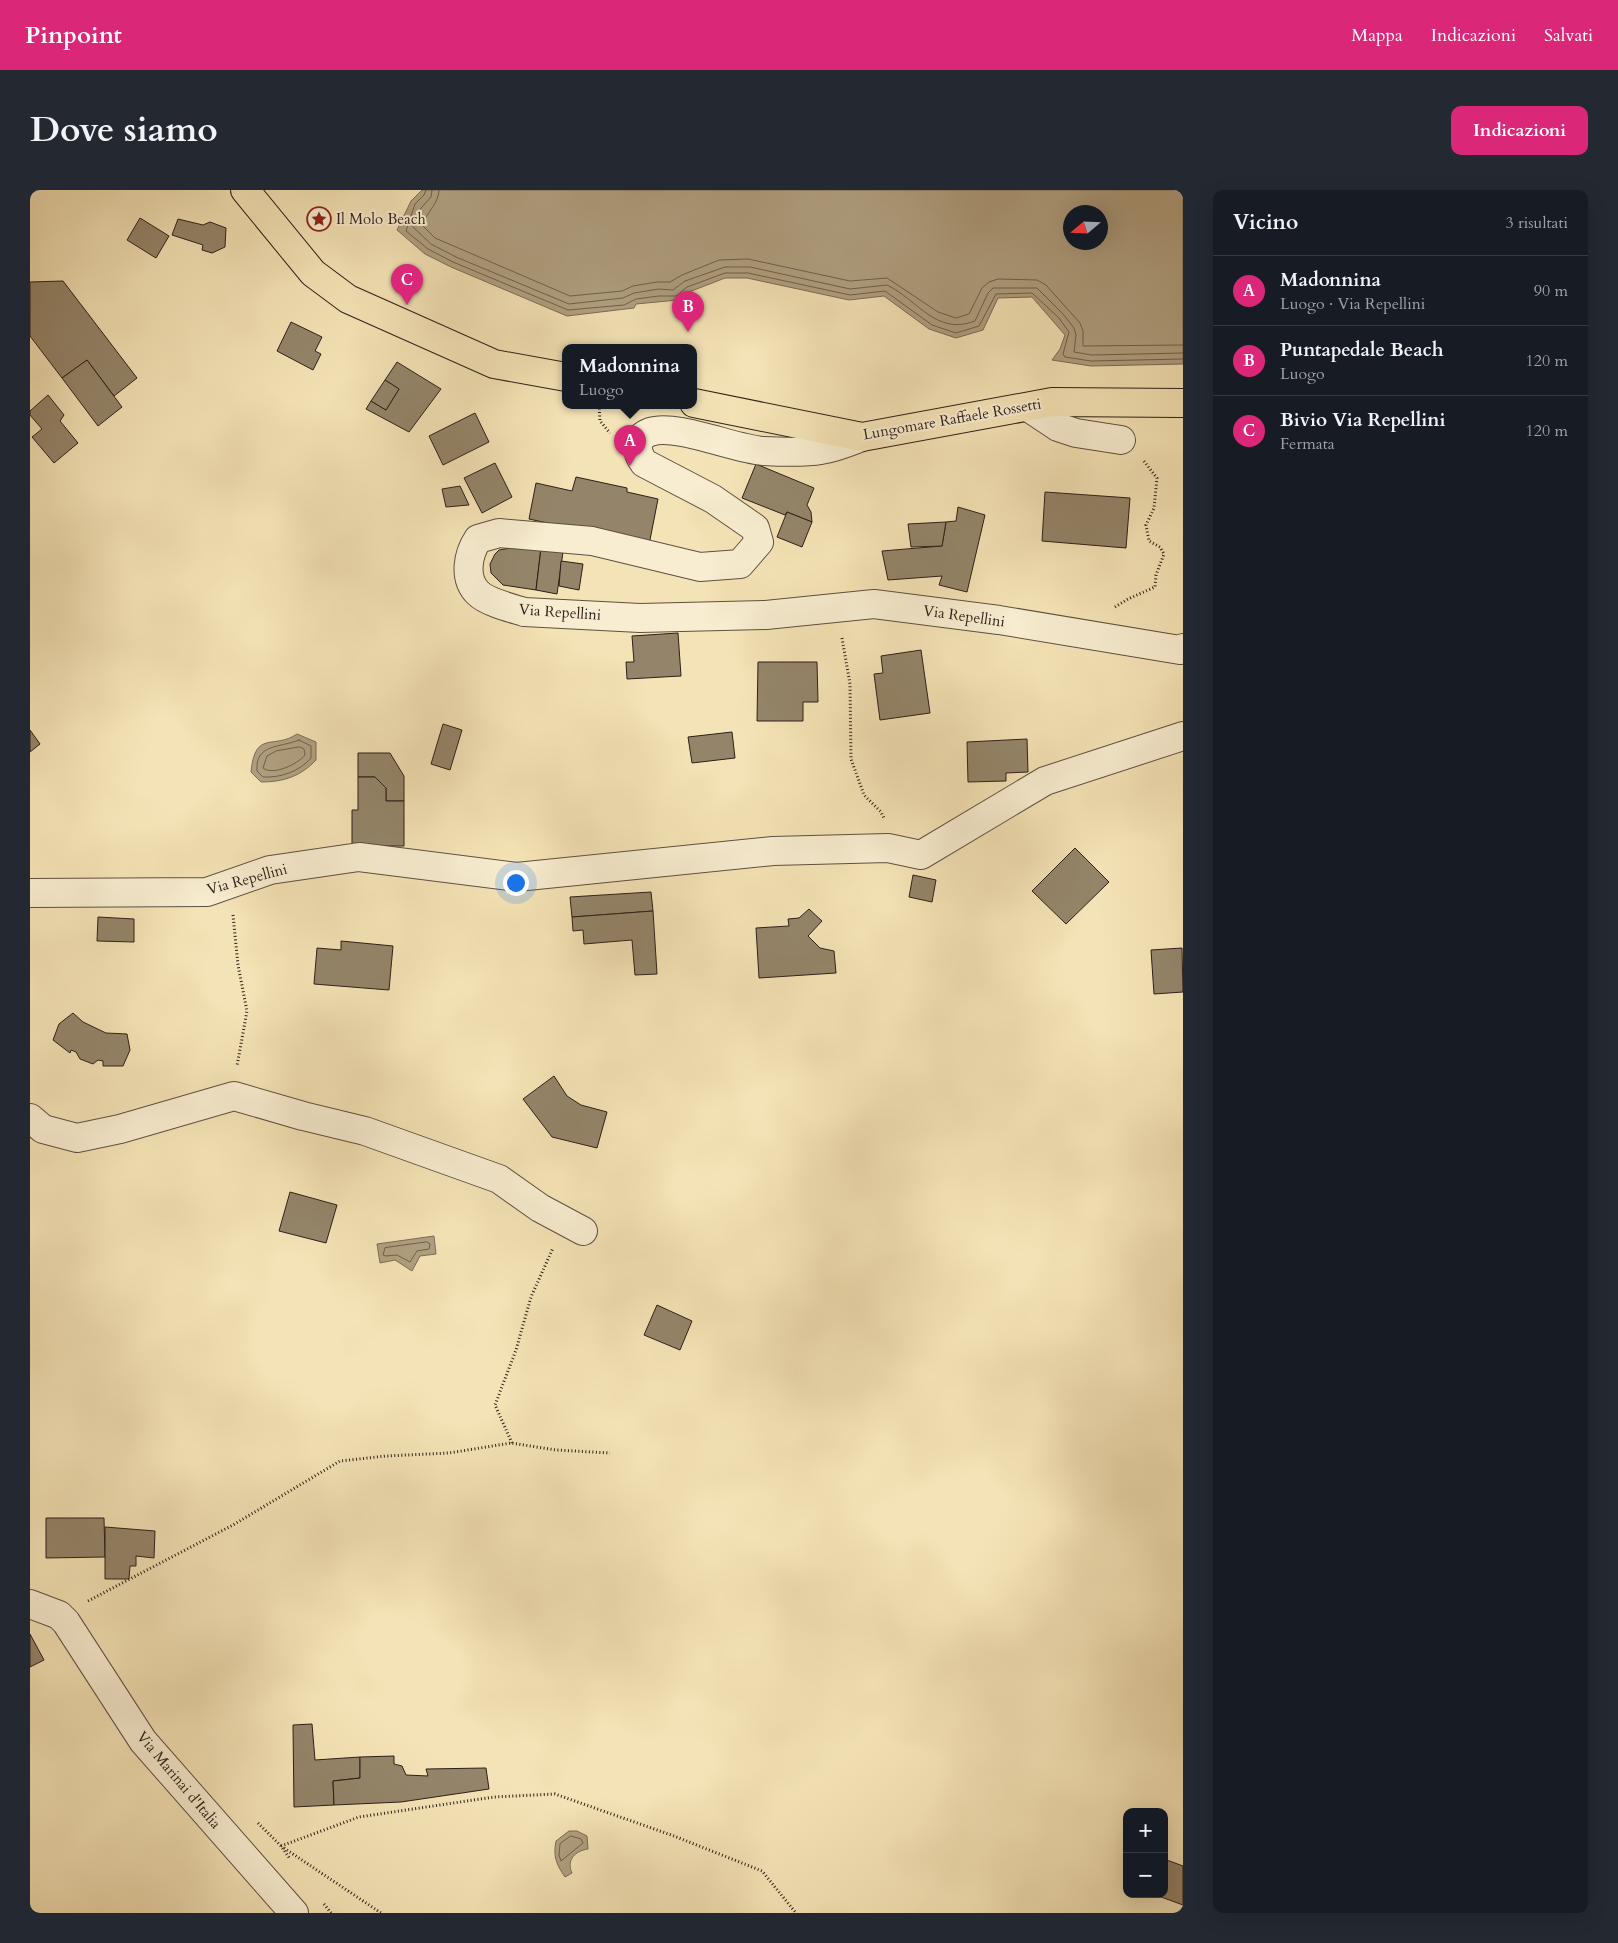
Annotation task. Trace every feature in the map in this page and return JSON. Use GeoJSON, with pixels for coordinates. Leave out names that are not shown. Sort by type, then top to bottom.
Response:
{"type":"FeatureCollection","features":[{"type":"Feature","properties":{"kind":"main road"},"geometry":{"type":"LineString","coordinates":[[245,190],[314,273],[348,299],[494,364],[562,376]]}},
{"type":"Feature","properties":{"kind":"main road","name":"Lungomare Raffaele Rossetti"},"geometry":{"type":"LineString","coordinates":[[697,404],[862,437],[1052,402],[1183,403]]}},
{"type":"Feature","properties":{"kind":"street"},"geometry":{"type":"LineString","coordinates":[[1028,407],[1058,427],[1121,440]]}},
{"type":"Feature","properties":{"kind":"street","name":"Via Repellini"},"geometry":{"type":"LineString","coordinates":[[862,437],[822,450],[762,451],[672,431],[651,432],[643,437],[637,445],[638,455],[644,463],[713,499],[755,528],[758,542],[740,564],[700,567],[592,541],[499,533],[478,539],[472,547],[467,572],[477,592],[505,607],[524,612],[660,617],[766,615],[874,604],[1180,650],[1183,648]]}},
{"type":"Feature","properties":{"kind":"street","name":"Via Repellini"},"geometry":{"type":"LineString","coordinates":[[30,893],[207,892],[270,870],[359,857],[518,877],[773,851],[888,848],[921,855],[1045,780],[1183,736]]}},
{"type":"Feature","properties":{"kind":"street"},"geometry":{"type":"LineString","coordinates":[[30,1118],[43,1129],[76,1138],[120,1130],[234,1096],[302,1116],[365,1131],[499,1179],[540,1208],[574,1226]]}},
{"type":"Feature","properties":{"kind":"street","name":"Via Marinai d'Italia"},"geometry":{"type":"LineString","coordinates":[[30,1604],[58,1615],[66,1622],[143,1741],[294,1913]]}},
{"type":"Feature","properties":{"kind":"path"},"geometry":{"type":"LineString","coordinates":[[1094,636],[1115,607],[1155,587],[1156,575],[1164,554],[1160,547],[1149,541],[1146,525],[1154,508],[1157,478],[1149,466],[1121,440]]}},
{"type":"Feature","properties":{"kind":"path"},"geometry":{"type":"LineString","coordinates":[[836,608],[850,684],[851,759],[864,795],[881,812],[890,829],[888,848]]}},
{"type":"Feature","properties":{"kind":"path"},"geometry":{"type":"LineString","coordinates":[[228,885],[236,930],[238,965],[247,1011],[236,1072],[234,1096]]}},
{"type":"Feature","properties":{"kind":"path"},"geometry":{"type":"LineString","coordinates":[[512,1443],[495,1405],[516,1350],[530,1297],[574,1226]]}},
{"type":"Feature","properties":{"kind":"path"},"geometry":{"type":"LineString","coordinates":[[58,1615],[117,1587],[233,1525],[340,1461],[386,1456],[449,1453],[512,1443],[556,1450],[610,1454]]}},
{"type":"Feature","properties":{"kind":"path"},"geometry":{"type":"LineString","coordinates":[[381,1913],[281,1846],[359,1817],[494,1797],[555,1794],[674,1836],[762,1871],[796,1913]]}},
{"type":"Feature","properties":{"kind":"water"},"geometry":{"type":"Polygon","coordinates":[[[422,190],[1183,190],[1183,364],[1091,366],[1052,360],[1060,349],[1065,335],[1032,297],[998,298],[983,330],[956,338],[929,329],[884,296],[849,300],[747,278],[725,278],[689,292],[678,300],[636,304],[634,308],[567,316],[451,267],[425,254],[397,230],[411,201],[422,190]]]}},
{"type":"Feature","properties":{"kind":"water"},"geometry":{"type":"Polygon","coordinates":[[[297,734],[316,742],[316,760],[292,777],[277,781],[261,782],[251,772],[257,750],[261,745],[281,741],[297,734]]]}},
{"type":"Feature","properties":{"kind":"water"},"geometry":{"type":"Polygon","coordinates":[[[434,1236],[436,1254],[420,1256],[412,1271],[395,1260],[380,1263],[377,1244],[434,1236]]]}},
{"type":"Feature","properties":{"kind":"water"},"geometry":{"type":"Polygon","coordinates":[[[569,1831],[577,1831],[587,1836],[588,1849],[579,1852],[573,1857],[570,1864],[572,1873],[565,1877],[556,1860],[555,1846],[556,1841],[569,1831]]]}},
{"type":"Feature","properties":{"kind":"building"},"geometry":{"type":"Polygon","coordinates":[[[140,218],[169,236],[156,258],[127,240],[140,218]]]}},
{"type":"Feature","properties":{"kind":"building"},"geometry":{"type":"Polygon","coordinates":[[[178,219],[203,225],[210,222],[226,228],[225,247],[212,253],[202,250],[203,245],[172,235],[178,219]]]}},
{"type":"Feature","properties":{"kind":"building"},"geometry":{"type":"Polygon","coordinates":[[[63,281],[137,378],[114,396],[87,360],[62,378],[30,336],[30,282],[63,281]]]}},
{"type":"Feature","properties":{"kind":"building"},"geometry":{"type":"Polygon","coordinates":[[[291,322],[322,337],[315,351],[321,354],[313,370],[277,351],[291,322]]]}},
{"type":"Feature","properties":{"kind":"building"},"geometry":{"type":"Polygon","coordinates":[[[87,360],[122,407],[98,426],[62,378],[87,360]]]}},
{"type":"Feature","properties":{"kind":"building"},"geometry":{"type":"Polygon","coordinates":[[[397,362],[441,389],[409,432],[366,409],[371,401],[386,410],[399,389],[385,380],[397,362]]]}},
{"type":"Feature","properties":{"kind":"building"},"geometry":{"type":"Polygon","coordinates":[[[385,380],[399,389],[386,410],[371,401],[385,380]]]}},
{"type":"Feature","properties":{"kind":"building"},"geometry":{"type":"Polygon","coordinates":[[[48,395],[64,415],[60,421],[78,443],[54,463],[32,437],[42,429],[30,415],[30,411],[48,395]]]}},
{"type":"Feature","properties":{"kind":"building"},"geometry":{"type":"Polygon","coordinates":[[[475,413],[489,442],[443,465],[429,436],[475,413]]]}},
{"type":"Feature","properties":{"kind":"building"},"geometry":{"type":"Polygon","coordinates":[[[495,463],[512,497],[482,513],[464,478],[495,463]]]}},
{"type":"Feature","properties":{"kind":"building"},"geometry":{"type":"Polygon","coordinates":[[[756,464],[814,488],[807,505],[811,512],[812,522],[787,512],[785,515],[742,498],[756,464]]]}},
{"type":"Feature","properties":{"kind":"building"},"geometry":{"type":"Polygon","coordinates":[[[576,477],[627,488],[627,492],[658,499],[649,545],[529,519],[536,483],[572,491],[576,477]]]}},
{"type":"Feature","properties":{"kind":"building"},"geometry":{"type":"Polygon","coordinates":[[[460,486],[469,505],[446,507],[442,489],[460,486]]]}},
{"type":"Feature","properties":{"kind":"building"},"geometry":{"type":"Polygon","coordinates":[[[1045,492],[1130,498],[1126,548],[1042,541],[1045,492]]]}},
{"type":"Feature","properties":{"kind":"building"},"geometry":{"type":"Polygon","coordinates":[[[958,507],[985,515],[967,592],[939,585],[942,576],[888,580],[882,551],[942,546],[946,522],[956,521],[958,507]]]}},
{"type":"Feature","properties":{"kind":"building"},"geometry":{"type":"Polygon","coordinates":[[[787,512],[812,522],[802,547],[777,537],[787,512]]]}},
{"type":"Feature","properties":{"kind":"building"},"geometry":{"type":"Polygon","coordinates":[[[946,522],[942,546],[911,547],[908,524],[946,522]]]}},
{"type":"Feature","properties":{"kind":"building"},"geometry":{"type":"Polygon","coordinates":[[[512,544],[541,548],[536,590],[503,585],[491,573],[490,564],[495,554],[499,550],[511,548],[512,544]]]}},
{"type":"Feature","properties":{"kind":"building"},"geometry":{"type":"Polygon","coordinates":[[[541,548],[563,552],[557,594],[536,590],[541,548]]]}},
{"type":"Feature","properties":{"kind":"building"},"geometry":{"type":"Polygon","coordinates":[[[561,561],[583,564],[579,590],[559,586],[561,561]]]}},
{"type":"Feature","properties":{"kind":"building"},"geometry":{"type":"Polygon","coordinates":[[[678,633],[681,676],[627,679],[626,662],[634,662],[632,636],[678,633]]]}},
{"type":"Feature","properties":{"kind":"building"},"geometry":{"type":"Polygon","coordinates":[[[921,650],[930,713],[880,720],[874,674],[883,673],[881,656],[921,650]]]}},
{"type":"Feature","properties":{"kind":"building"},"geometry":{"type":"Polygon","coordinates":[[[758,662],[817,662],[818,702],[803,702],[803,721],[757,721],[758,662]]]}},
{"type":"Feature","properties":{"kind":"building"},"geometry":{"type":"Polygon","coordinates":[[[443,724],[462,730],[450,770],[431,764],[443,724]]]}},
{"type":"Feature","properties":{"kind":"building"},"geometry":{"type":"Polygon","coordinates":[[[30,730],[40,744],[30,752],[30,730]]]}},
{"type":"Feature","properties":{"kind":"building"},"geometry":{"type":"Polygon","coordinates":[[[732,732],[735,758],[692,763],[688,737],[732,732]]]}},
{"type":"Feature","properties":{"kind":"building"},"geometry":{"type":"Polygon","coordinates":[[[1027,739],[1028,772],[1006,773],[1006,781],[968,782],[967,742],[1027,739]]]}},
{"type":"Feature","properties":{"kind":"building"},"geometry":{"type":"Polygon","coordinates":[[[358,753],[390,753],[404,776],[404,801],[386,801],[386,788],[375,777],[358,777],[358,753]]]}},
{"type":"Feature","properties":{"kind":"building"},"geometry":{"type":"Polygon","coordinates":[[[358,777],[375,777],[386,788],[386,801],[404,801],[404,846],[352,846],[352,810],[358,810],[358,777]]]}},
{"type":"Feature","properties":{"kind":"building"},"geometry":{"type":"Polygon","coordinates":[[[1075,848],[1109,882],[1066,924],[1032,891],[1075,848]]]}},
{"type":"Feature","properties":{"kind":"building"},"geometry":{"type":"Polygon","coordinates":[[[913,875],[936,880],[932,902],[909,897],[913,875]]]}},
{"type":"Feature","properties":{"kind":"building"},"geometry":{"type":"Polygon","coordinates":[[[651,892],[653,911],[572,917],[570,897],[651,892]]]}},
{"type":"Feature","properties":{"kind":"building"},"geometry":{"type":"Polygon","coordinates":[[[809,909],[822,921],[808,936],[820,948],[834,951],[836,973],[759,978],[756,928],[789,926],[788,919],[799,918],[809,909]]]}},
{"type":"Feature","properties":{"kind":"building"},"geometry":{"type":"Polygon","coordinates":[[[653,911],[657,974],[635,975],[632,940],[584,944],[583,930],[573,931],[572,917],[653,911]]]}},
{"type":"Feature","properties":{"kind":"building"},"geometry":{"type":"Polygon","coordinates":[[[98,917],[134,919],[134,942],[97,941],[98,917]]]}},
{"type":"Feature","properties":{"kind":"building"},"geometry":{"type":"Polygon","coordinates":[[[341,941],[393,946],[389,990],[314,984],[317,948],[341,950],[341,941]]]}},
{"type":"Feature","properties":{"kind":"building"},"geometry":{"type":"Polygon","coordinates":[[[1182,948],[1183,992],[1154,994],[1151,950],[1182,948]]]}},
{"type":"Feature","properties":{"kind":"building"},"geometry":{"type":"Polygon","coordinates":[[[73,1013],[83,1022],[106,1033],[127,1034],[130,1050],[123,1066],[103,1066],[103,1061],[98,1060],[93,1064],[80,1059],[76,1052],[71,1050],[70,1053],[53,1040],[59,1024],[73,1013]]]}},
{"type":"Feature","properties":{"kind":"building"},"geometry":{"type":"Polygon","coordinates":[[[554,1076],[567,1096],[581,1105],[607,1112],[597,1148],[552,1137],[523,1099],[554,1076]]]}},
{"type":"Feature","properties":{"kind":"building"},"geometry":{"type":"Polygon","coordinates":[[[290,1192],[337,1205],[326,1243],[279,1231],[290,1192]]]}},
{"type":"Feature","properties":{"kind":"building"},"geometry":{"type":"Polygon","coordinates":[[[657,1305],[692,1321],[680,1350],[644,1335],[657,1305]]]}},
{"type":"Feature","properties":{"kind":"building"},"geometry":{"type":"Polygon","coordinates":[[[46,1518],[104,1518],[105,1557],[46,1558],[46,1518]]]}},
{"type":"Feature","properties":{"kind":"building"},"geometry":{"type":"Polygon","coordinates":[[[105,1527],[155,1531],[154,1558],[136,1556],[136,1566],[130,1566],[129,1579],[105,1579],[105,1527]]]}},
{"type":"Feature","properties":{"kind":"building"},"geometry":{"type":"Polygon","coordinates":[[[30,1634],[44,1660],[30,1667],[30,1634]]]}},
{"type":"Feature","properties":{"kind":"building"},"geometry":{"type":"Polygon","coordinates":[[[312,1724],[315,1760],[360,1757],[360,1778],[333,1781],[334,1805],[294,1807],[293,1725],[312,1724]]]}},
{"type":"Feature","properties":{"kind":"building"},"geometry":{"type":"Polygon","coordinates":[[[394,1756],[394,1764],[402,1766],[406,1775],[428,1776],[426,1769],[486,1768],[489,1789],[401,1802],[334,1805],[333,1781],[360,1778],[360,1757],[394,1756]]]}},
{"type":"Feature","properties":{"kind":"building"},"geometry":{"type":"Polygon","coordinates":[[[1168,1860],[1183,1866],[1183,1905],[1164,1898],[1168,1898],[1168,1860]]]}},
{"type":"Feature","properties":{"kind":"place","name":"Il Molo Beach"},"geometry":{"type":"Point","coordinates":[319,219]}},
{"type":"Feature","properties":{"kind":"place","name":"Bivio Via Repellini"},"geometry":{"type":"Point","coordinates":[407,305]}},
{"type":"Feature","properties":{"kind":"place","name":"Puntapedale Beach"},"geometry":{"type":"Point","coordinates":[688,332]}},
{"type":"Feature","properties":{"kind":"place","name":"Madonnina"},"geometry":{"type":"Point","coordinates":[630,466]}}]}
